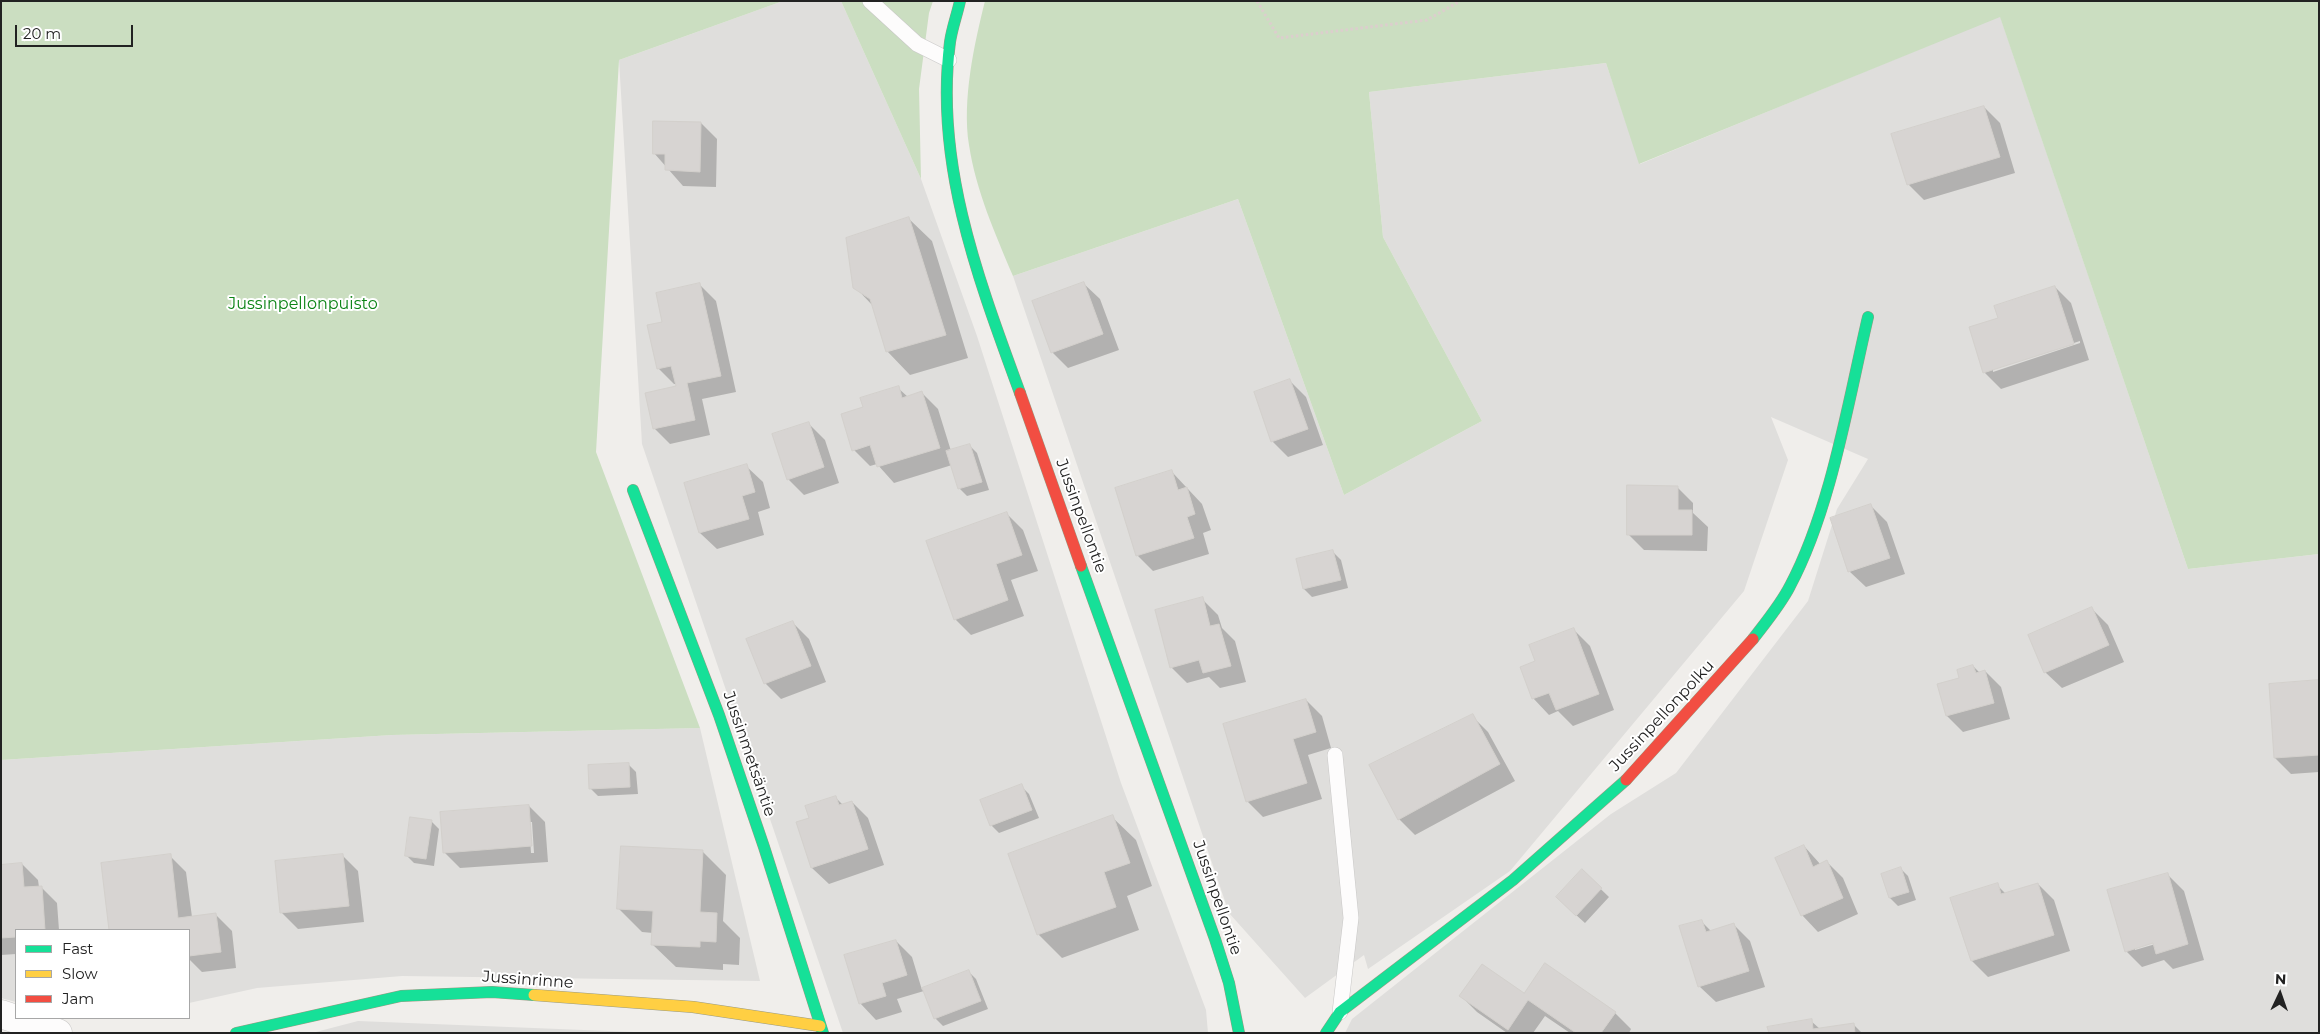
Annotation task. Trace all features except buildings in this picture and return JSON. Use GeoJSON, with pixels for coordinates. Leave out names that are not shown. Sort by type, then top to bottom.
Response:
{"type":"FeatureCollection","features":[{"type":"Feature","properties":{"kind":"street","name":"Jussinpellontie"},"geometry":{"type":"LineString","coordinates":[[960,1],[950,40],[946,92],[948,141],[956,194],[968,245],[1215,939],[1229,983],[1239,1033]]}},
{"type":"Feature","properties":{"kind":"street","name":"Jussinpellonpolku"},"geometry":{"type":"LineString","coordinates":[[1326,1033],[1340,1012],[1513,880],[1628,778],[1754,638],[1790,587],[1812,537],[1830,478],[1868,317]]}},
{"type":"Feature","properties":{"kind":"street","name":"Jussinmetsäntie"},"geometry":{"type":"LineString","coordinates":[[633,490],[719,715],[764,847],[822,1030]]}},
{"type":"Feature","properties":{"kind":"street","name":"Jussinrinne"},"geometry":{"type":"LineString","coordinates":[[236,1033],[401,996],[492,992],[693,1006],[822,1030]]}},
{"type":"Feature","properties":{"kind":"street"},"geometry":{"type":"LineString","coordinates":[[1,1014],[15,1019]]}},
{"type":"Feature","properties":{"kind":"street"},"geometry":{"type":"LineString","coordinates":[[16,1019],[58,1033]]}},
{"type":"Feature","properties":{"kind":"lane"},"geometry":{"type":"LineString","coordinates":[[870,1],[917,44],[949,60]]}},
{"type":"Feature","properties":{"kind":"lane"},"geometry":{"type":"LineString","coordinates":[[1335,754],[1351,918],[1340,1012]]}},
{"type":"Feature","properties":{"kind":"path"},"geometry":{"type":"LineString","coordinates":[[1257,1],[1279,38],[1427,20],[1460,1]]}},
{"type":"Feature","properties":{"kind":"shaded area"},"geometry":{"type":"Polygon","coordinates":[[[783,1],[841,1],[921,179],[977,336],[1121,783],[1206,1010],[1208,1033],[843,1033],[642,444],[619,60],[783,1]]]}},
{"type":"Feature","properties":{"kind":"shaded area"},"geometry":{"type":"Polygon","coordinates":[[[2000,16],[2188,569],[2319,554],[2319,1033],[1345,1033],[1352,1019],[1611,814],[1676,773],[1808,601],[1837,509],[1868,459],[1771,417],[1788,460],[1744,591],[1510,871],[1368,969],[1364,955],[1305,998],[1229,913],[1013,276],[1238,199],[1344,495],[1482,421],[1383,237],[1369,92],[1606,63],[1640,164],[2000,16]]]}},
{"type":"Feature","properties":{"kind":"shaded area"},"geometry":{"type":"Polygon","coordinates":[[[700,728],[760,981],[402,976],[257,988],[190,1003],[190,929],[15,929],[15,1002],[1,998],[1,760],[392,735],[700,728]]]}},
{"type":"Feature","properties":{"kind":"shaded area"},"geometry":{"type":"Polygon","coordinates":[[[358,1021],[659,1033],[312,1033],[358,1021]]]}},
{"type":"Feature","properties":{"kind":"green space","name":"Jussinpellonpuisto"},"geometry":{"type":"Polygon","coordinates":[[[1,1],[783,1],[619,60],[596,452],[700,728],[392,735],[1,760],[1,1]]]}},
{"type":"Feature","properties":{"kind":"green space"},"geometry":{"type":"Polygon","coordinates":[[[841,1],[933,1],[929,13],[919,89],[921,179],[841,1]]]}},
{"type":"Feature","properties":{"kind":"green space"},"geometry":{"type":"Polygon","coordinates":[[[985,1],[2319,1],[2319,554],[2188,569],[2000,17],[1639,164],[1606,63],[1369,92],[1383,237],[1482,421],[1344,495],[1238,199],[1013,276],[993,228],[976,179],[967,128],[970,73],[985,1]]]}},
{"type":"Feature","properties":{"kind":"traffic: fast"},"geometry":{"type":"LineString","coordinates":[[960,1],[950,42],[947,88],[948,133],[954,177],[976,265],[1020,393]]}},
{"type":"Feature","properties":{"kind":"traffic: fast"},"geometry":{"type":"LineString","coordinates":[[1753,639],[1786,593],[1817,523],[1837,454],[1868,317]]}},
{"type":"Feature","properties":{"kind":"traffic: fast"},"geometry":{"type":"LineString","coordinates":[[633,490],[719,715],[764,847],[823,1033]]}},
{"type":"Feature","properties":{"kind":"traffic: fast"},"geometry":{"type":"LineString","coordinates":[[1081,566],[1215,939],[1229,983],[1239,1033]]}},
{"type":"Feature","properties":{"kind":"traffic: fast"},"geometry":{"type":"LineString","coordinates":[[1326,1033],[1340,1012],[1513,880],[1626,780]]}},
{"type":"Feature","properties":{"kind":"traffic: fast"},"geometry":{"type":"LineString","coordinates":[[236,1033],[401,996],[492,992],[534,995]]}},
{"type":"Feature","properties":{"kind":"traffic: slow"},"geometry":{"type":"LineString","coordinates":[[534,995],[693,1007],[820,1026]]}},
{"type":"Feature","properties":{"kind":"traffic: jam"},"geometry":{"type":"LineString","coordinates":[[1020,393],[1081,566]]}},
{"type":"Feature","properties":{"kind":"traffic: jam"},"geometry":{"type":"LineString","coordinates":[[1626,780],[1753,639]]}}]}
